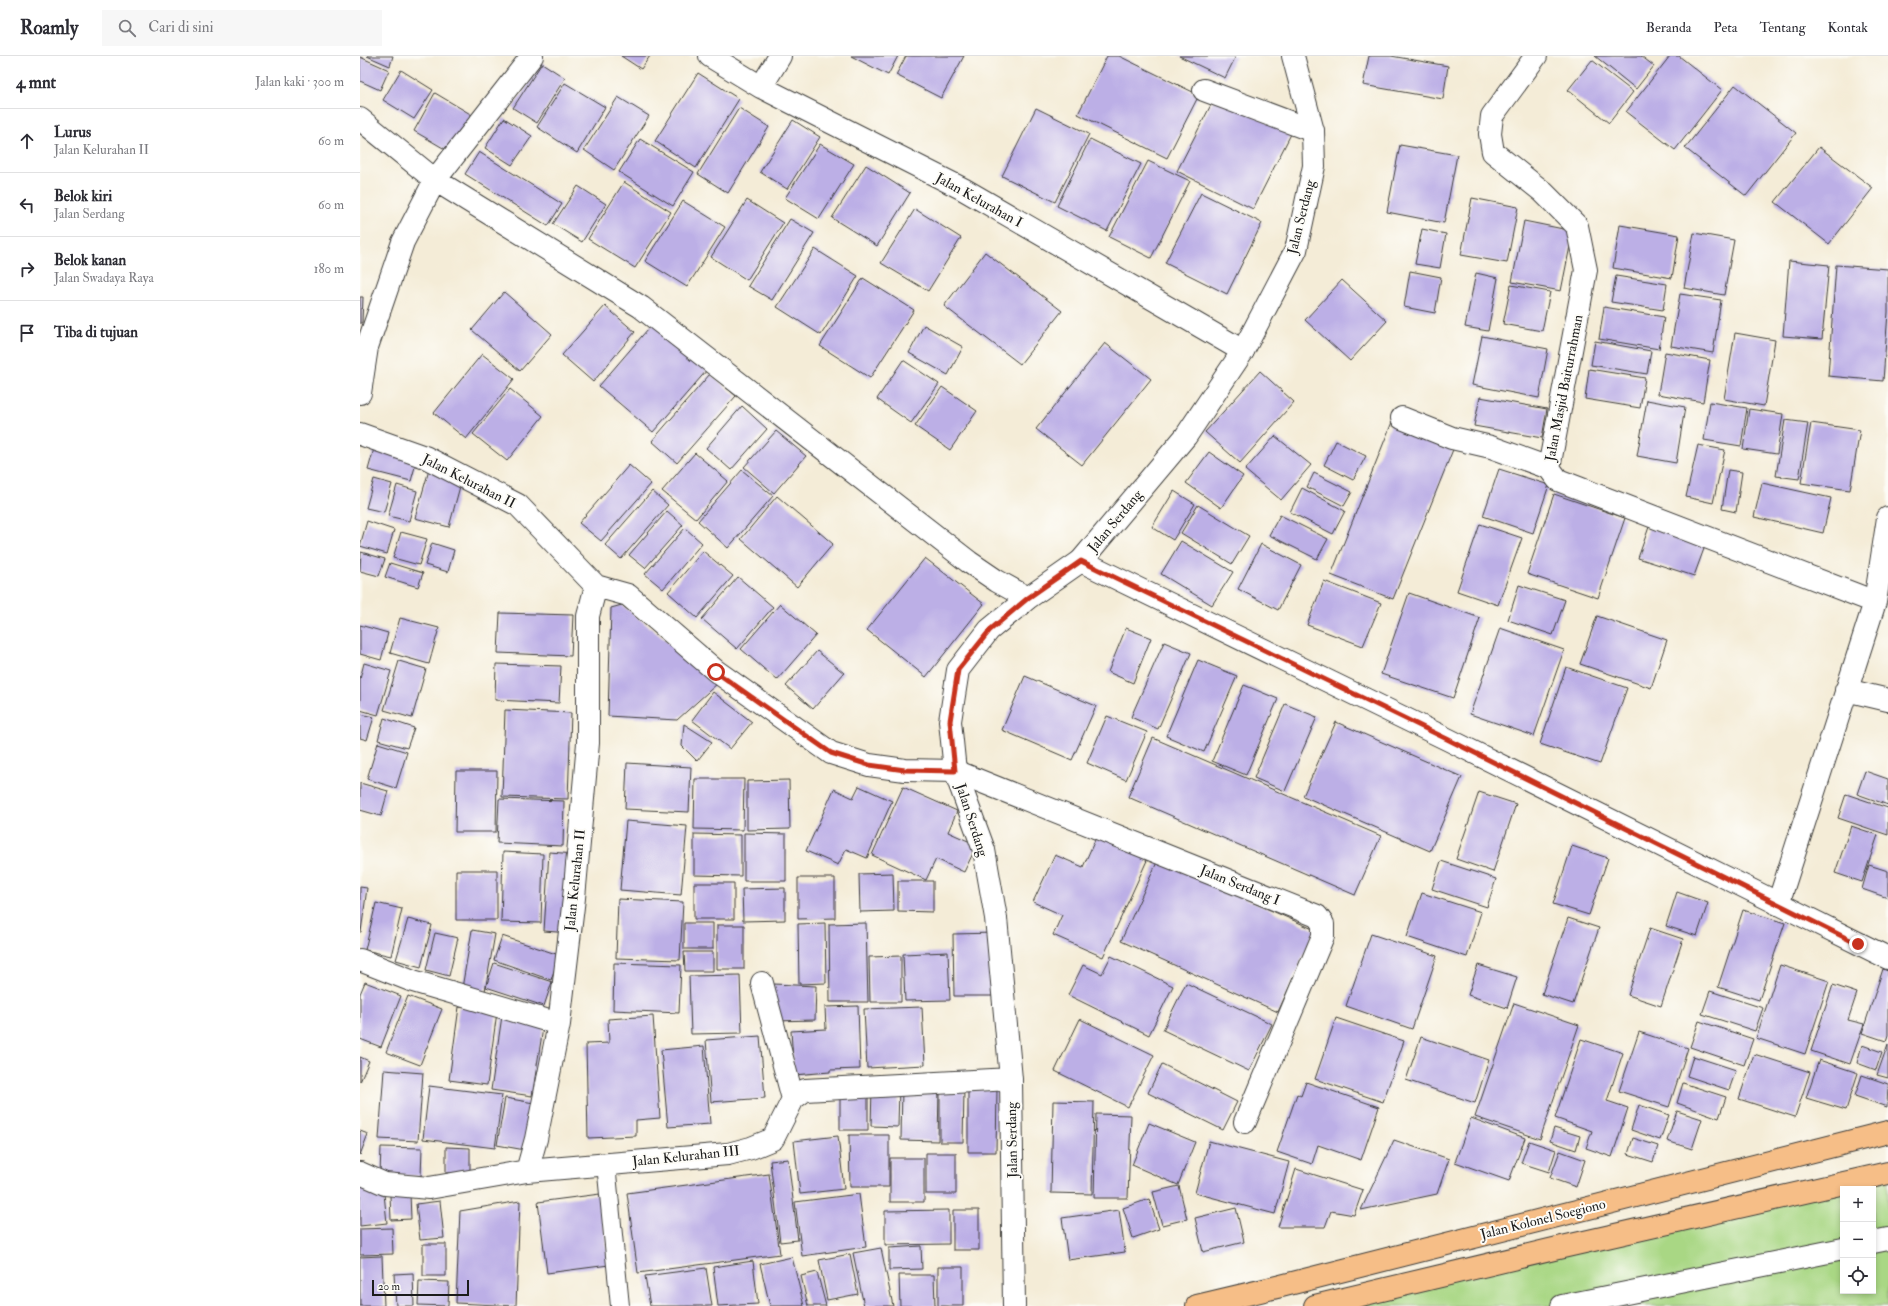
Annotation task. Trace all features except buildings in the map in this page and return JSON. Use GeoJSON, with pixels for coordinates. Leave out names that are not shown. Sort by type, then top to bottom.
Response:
{"type":"FeatureCollection","features":[{"type":"Feature","properties":{"kind":"main road","name":"Jalan Kolonel Soegiono"},"geometry":{"type":"LineString","coordinates":[[1197,1306],[1888,1132]]}},
{"type":"Feature","properties":{"kind":"main road"},"geometry":{"type":"LineString","coordinates":[[1315,1306],[1566,1246],[1888,1173]]}},
{"type":"Feature","properties":{"kind":"street"},"geometry":{"type":"LineString","coordinates":[[360,392],[363,346],[403,242],[436,180],[532,56]]}},
{"type":"Feature","properties":{"kind":"street","name":"Jalan Kelurahan I"},"geometry":{"type":"LineString","coordinates":[[710,56],[761,87],[963,189],[1243,351]]}},
{"type":"Feature","properties":{"kind":"street"},"geometry":{"type":"LineString","coordinates":[[761,87],[780,56]]}},
{"type":"Feature","properties":{"kind":"street","name":"Jalan Serdang"},"geometry":{"type":"LineString","coordinates":[[1014,1306],[1011,1079],[996,918],[984,850],[955,771],[950,721],[958,670],[990,630],[1028,598],[1081,561],[1186,436],[1243,351],[1296,250],[1314,166],[1313,131],[1293,56]]}},
{"type":"Feature","properties":{"kind":"street","name":"Jalan Masjid Baiturrahman"},"geometry":{"type":"LineString","coordinates":[[1536,56],[1492,116],[1490,134],[1493,152],[1543,192],[1577,226],[1581,240],[1586,270],[1549,468],[1558,480],[1875,602]]}},
{"type":"Feature","properties":{"kind":"street"},"geometry":{"type":"LineString","coordinates":[[1204,90],[1313,131]]}},
{"type":"Feature","properties":{"kind":"street"},"geometry":{"type":"LineString","coordinates":[[360,119],[436,180],[641,307],[969,562],[997,581],[1028,598]]}},
{"type":"Feature","properties":{"kind":"street"},"geometry":{"type":"LineString","coordinates":[[1402,418],[1452,438],[1491,447],[1549,468]]}},
{"type":"Feature","properties":{"kind":"street","name":"Jalan Kelurahan II"},"geometry":{"type":"LineString","coordinates":[[360,434],[425,457],[518,506],[596,586],[588,616],[588,743],[574,898],[559,1024],[536,1139],[527,1171]]}},
{"type":"Feature","properties":{"kind":"street"},"geometry":{"type":"LineString","coordinates":[[1778,904],[1875,602],[1888,518]]}},
{"type":"Feature","properties":{"kind":"street"},"geometry":{"type":"LineString","coordinates":[[1081,561],[1440,735],[1888,958]]}},
{"type":"Feature","properties":{"kind":"street"},"geometry":{"type":"LineString","coordinates":[[596,586],[628,595],[716,672],[831,753],[869,765],[905,770],[955,771]]}},
{"type":"Feature","properties":{"kind":"street"},"geometry":{"type":"LineString","coordinates":[[1846,690],[1888,700]]}},
{"type":"Feature","properties":{"kind":"street","name":"Jalan Serdang I"},"geometry":{"type":"LineString","coordinates":[[955,771],[1317,916],[1323,924],[1323,936],[1245,1122]]}},
{"type":"Feature","properties":{"kind":"street"},"geometry":{"type":"LineString","coordinates":[[360,960],[413,981],[559,1024]]}},
{"type":"Feature","properties":{"kind":"street"},"geometry":{"type":"LineString","coordinates":[[762,983],[793,1099],[805,1090],[1011,1079]]}},
{"type":"Feature","properties":{"kind":"street","name":"Jalan Kelurahan III"},"geometry":{"type":"LineString","coordinates":[[360,1172],[385,1184],[428,1188],[527,1171],[728,1154],[751,1148],[773,1139],[793,1099]]}},
{"type":"Feature","properties":{"kind":"street"},"geometry":{"type":"LineString","coordinates":[[1876,1241],[1888,1239]]}},
{"type":"Feature","properties":{"kind":"street"},"geometry":{"type":"LineString","coordinates":[[1562,1306],[1840,1250]]}},
{"type":"Feature","properties":{"kind":"lane"},"geometry":{"type":"LineString","coordinates":[[606,1164],[620,1306]]}},
{"type":"Feature","properties":{"kind":"green space"},"geometry":{"type":"Polygon","coordinates":[[[1888,1173],[1888,1306],[1315,1306],[1888,1173]]]}},
{"type":"Feature","properties":{"kind":"route"},"geometry":{"type":"LineString","coordinates":[[716,672],[831,753],[869,765],[905,770],[955,771],[950,721],[958,670],[990,630],[1028,598],[1081,561],[1447,739],[1858,944]]}}]}
